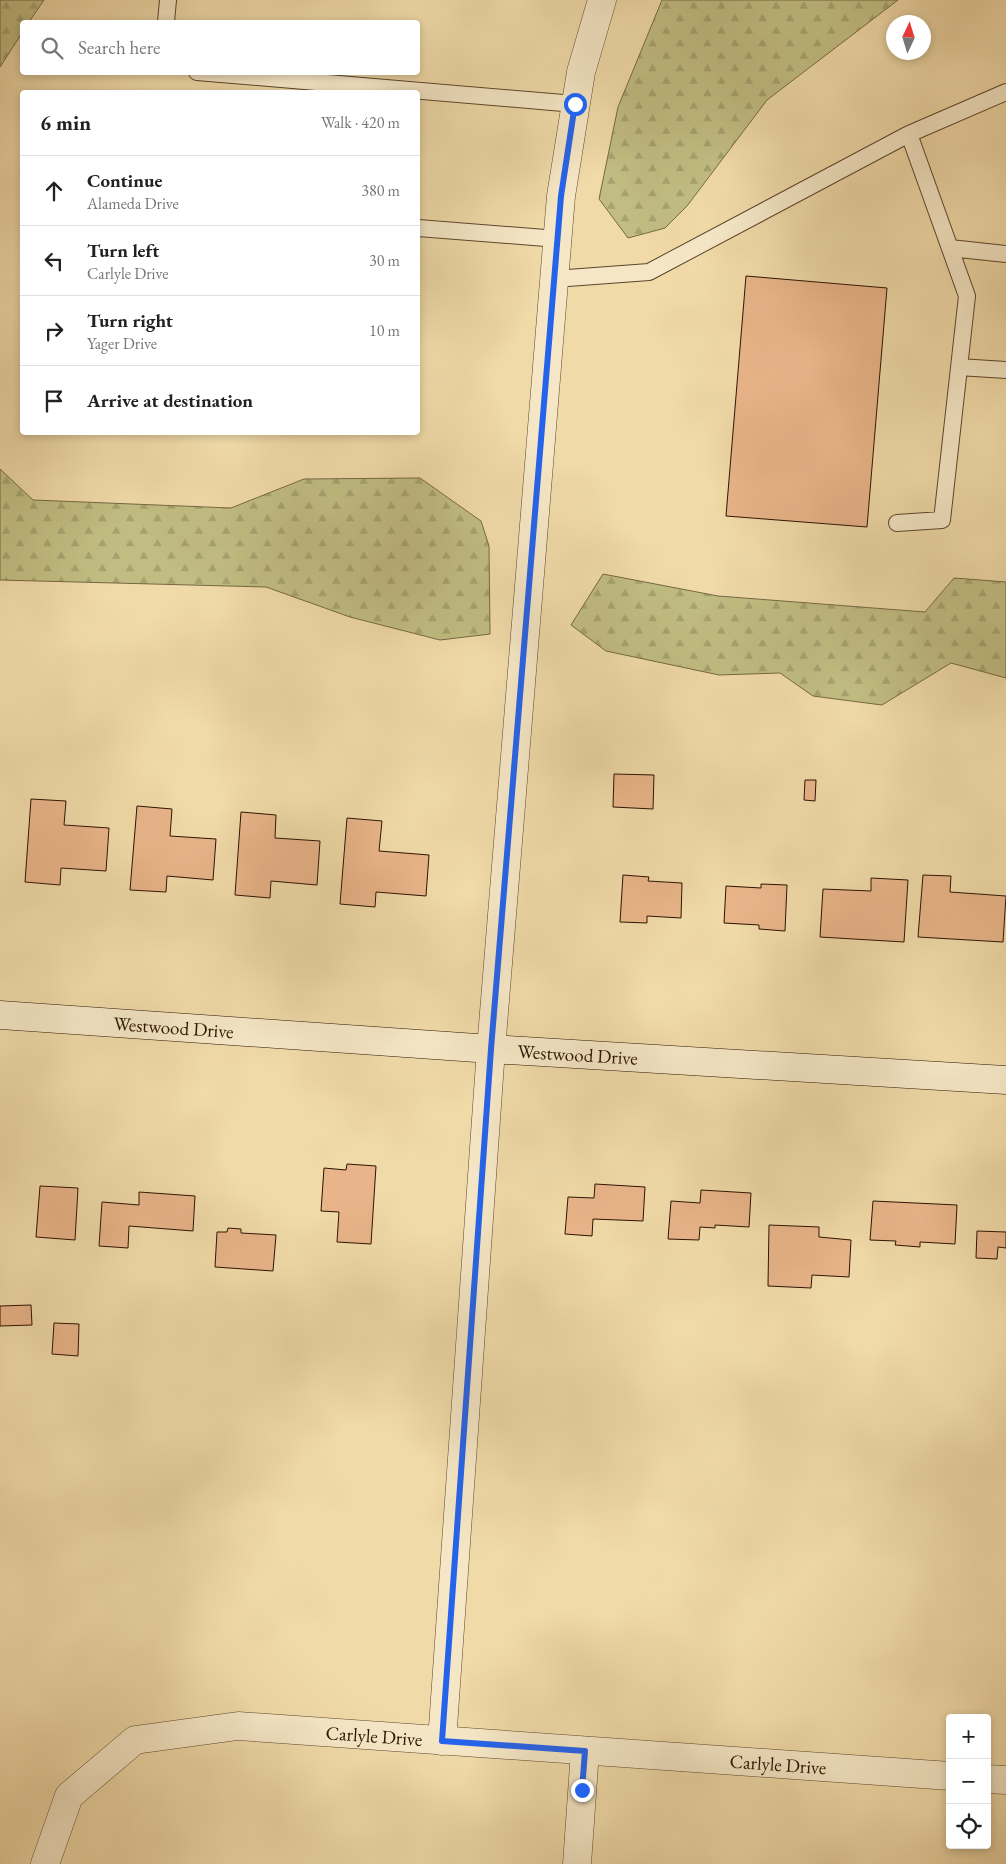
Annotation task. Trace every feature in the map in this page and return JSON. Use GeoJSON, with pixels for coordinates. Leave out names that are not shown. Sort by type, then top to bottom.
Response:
{"type":"FeatureCollection","features":[{"type":"Feature","properties":{"kind":"street"},"geometry":{"type":"LineString","coordinates":[[442,1741],[491,1049],[561,196],[580,72],[602,0]]}},
{"type":"Feature","properties":{"kind":"street","name":"Westwood Drive"},"geometry":{"type":"LineString","coordinates":[[0,1015],[491,1049],[1006,1080]]}},
{"type":"Feature","properties":{"kind":"street","name":"Carlyle Drive"},"geometry":{"type":"LineString","coordinates":[[45,1864],[69,1796],[135,1740],[238,1726],[946,1776]]}},
{"type":"Feature","properties":{"kind":"street"},"geometry":{"type":"LineString","coordinates":[[577,1864],[585,1751]]}},
{"type":"Feature","properties":{"kind":"street"},"geometry":{"type":"LineString","coordinates":[[991,1779],[1006,1780]]}},
{"type":"Feature","properties":{"kind":"lane"},"geometry":{"type":"LineString","coordinates":[[166,20],[168,0]]}},
{"type":"Feature","properties":{"kind":"lane"},"geometry":{"type":"LineString","coordinates":[[232,75],[410,90]]}},
{"type":"Feature","properties":{"kind":"lane"},"geometry":{"type":"LineString","coordinates":[[420,91],[575,104]]}},
{"type":"Feature","properties":{"kind":"lane"},"geometry":{"type":"LineString","coordinates":[[554,279],[649,272],[908,134],[1006,92]]}},
{"type":"Feature","properties":{"kind":"lane"},"geometry":{"type":"LineString","coordinates":[[897,523],[942,520],[967,296],[908,134]]}},
{"type":"Feature","properties":{"kind":"lane"},"geometry":{"type":"LineString","coordinates":[[420,228],[558,239]]}},
{"type":"Feature","properties":{"kind":"lane"},"geometry":{"type":"LineString","coordinates":[[950,248],[1006,254]]}},
{"type":"Feature","properties":{"kind":"lane"},"geometry":{"type":"LineString","coordinates":[[959,367],[1006,370]]}},
{"type":"Feature","properties":{"kind":"green space"},"geometry":{"type":"Polygon","coordinates":[[[0,0],[44,0],[30,20],[20,20],[20,36],[0,67],[0,0]]]}},
{"type":"Feature","properties":{"kind":"green space"},"geometry":{"type":"Polygon","coordinates":[[[662,0],[898,0],[767,100],[687,206],[665,228],[628,238],[599,199],[618,107],[662,0]]]}},
{"type":"Feature","properties":{"kind":"green space"},"geometry":{"type":"Polygon","coordinates":[[[0,469],[33,500],[231,508],[304,479],[420,478],[481,521],[489,546],[490,634],[440,640],[350,617],[266,587],[0,580],[0,469]]]}},
{"type":"Feature","properties":{"kind":"green space"},"geometry":{"type":"Polygon","coordinates":[[[603,574],[718,596],[925,612],[954,578],[1006,582],[1006,678],[951,663],[882,705],[813,696],[780,673],[719,675],[606,651],[571,625],[603,574]]]}},
{"type":"Feature","properties":{"kind":"building"},"geometry":{"type":"Polygon","coordinates":[[[746,276],[887,288],[867,527],[726,516],[746,276]]]}},
{"type":"Feature","properties":{"kind":"building"},"geometry":{"type":"Polygon","coordinates":[[[614,774],[654,775],[653,809],[613,807],[614,774]]]}},
{"type":"Feature","properties":{"kind":"building"},"geometry":{"type":"Polygon","coordinates":[[[805,780],[816,780],[815,801],[804,800],[805,780]]]}},
{"type":"Feature","properties":{"kind":"building"},"geometry":{"type":"Polygon","coordinates":[[[31,799],[66,801],[64,825],[109,828],[106,871],[61,868],[60,885],[25,882],[31,799]]]}},
{"type":"Feature","properties":{"kind":"building"},"geometry":{"type":"Polygon","coordinates":[[[137,806],[172,809],[170,836],[216,839],[213,880],[167,876],[166,892],[130,890],[137,806]]]}},
{"type":"Feature","properties":{"kind":"building"},"geometry":{"type":"Polygon","coordinates":[[[241,812],[276,815],[275,838],[320,841],[317,885],[271,881],[270,898],[235,895],[241,812]]]}},
{"type":"Feature","properties":{"kind":"building"},"geometry":{"type":"Polygon","coordinates":[[[347,818],[382,821],[379,851],[429,855],[426,896],[376,892],[375,907],[340,904],[347,818]]]}},
{"type":"Feature","properties":{"kind":"building"},"geometry":{"type":"Polygon","coordinates":[[[623,875],[649,877],[648,881],[682,883],[681,918],[647,916],[647,923],[620,922],[623,875]]]}},
{"type":"Feature","properties":{"kind":"building"},"geometry":{"type":"Polygon","coordinates":[[[923,875],[951,876],[950,892],[1006,896],[1003,942],[918,937],[923,875]]]}},
{"type":"Feature","properties":{"kind":"building"},"geometry":{"type":"Polygon","coordinates":[[[871,878],[908,880],[904,942],[820,937],[823,889],[871,891],[871,878]]]}},
{"type":"Feature","properties":{"kind":"building"},"geometry":{"type":"Polygon","coordinates":[[[761,884],[787,885],[785,931],[759,929],[759,925],[724,923],[726,886],[761,888],[761,884]]]}},
{"type":"Feature","properties":{"kind":"building"},"geometry":{"type":"Polygon","coordinates":[[[347,1164],[376,1166],[371,1244],[337,1242],[339,1212],[321,1211],[324,1168],[346,1170],[347,1164]]]}},
{"type":"Feature","properties":{"kind":"building"},"geometry":{"type":"Polygon","coordinates":[[[595,1184],[645,1187],[643,1221],[593,1219],[592,1236],[565,1234],[568,1197],[594,1198],[595,1184]]]}},
{"type":"Feature","properties":{"kind":"building"},"geometry":{"type":"Polygon","coordinates":[[[40,1186],[78,1188],[75,1240],[36,1237],[40,1186]]]}},
{"type":"Feature","properties":{"kind":"building"},"geometry":{"type":"Polygon","coordinates":[[[701,1190],[751,1193],[749,1227],[715,1225],[715,1228],[700,1227],[699,1240],[668,1239],[671,1201],[700,1203],[701,1190]]]}},
{"type":"Feature","properties":{"kind":"building"},"geometry":{"type":"Polygon","coordinates":[[[139,1192],[195,1196],[193,1231],[129,1226],[128,1248],[99,1246],[102,1202],[139,1205],[139,1192]]]}},
{"type":"Feature","properties":{"kind":"building"},"geometry":{"type":"Polygon","coordinates":[[[873,1201],[957,1205],[955,1244],[920,1242],[920,1247],[895,1245],[896,1241],[870,1240],[873,1201]]]}},
{"type":"Feature","properties":{"kind":"building"},"geometry":{"type":"Polygon","coordinates":[[[769,1225],[819,1227],[819,1237],[851,1240],[849,1277],[812,1275],[811,1288],[768,1286],[769,1225]]]}},
{"type":"Feature","properties":{"kind":"building"},"geometry":{"type":"Polygon","coordinates":[[[228,1228],[241,1229],[241,1233],[276,1235],[273,1271],[215,1267],[217,1232],[227,1232],[228,1228]]]}},
{"type":"Feature","properties":{"kind":"building"},"geometry":{"type":"Polygon","coordinates":[[[977,1231],[1006,1232],[1006,1248],[998,1247],[997,1259],[976,1258],[977,1231]]]}},
{"type":"Feature","properties":{"kind":"building"},"geometry":{"type":"Polygon","coordinates":[[[31,1305],[32,1325],[0,1326],[0,1306],[31,1305]]]}},
{"type":"Feature","properties":{"kind":"building"},"geometry":{"type":"Polygon","coordinates":[[[54,1323],[79,1324],[78,1356],[52,1354],[54,1323]]]}},
{"type":"Feature","properties":{"kind":"route"},"geometry":{"type":"LineString","coordinates":[[575,104],[561,196],[494,1008],[442,1741],[585,1751],[582,1790]]}}]}
